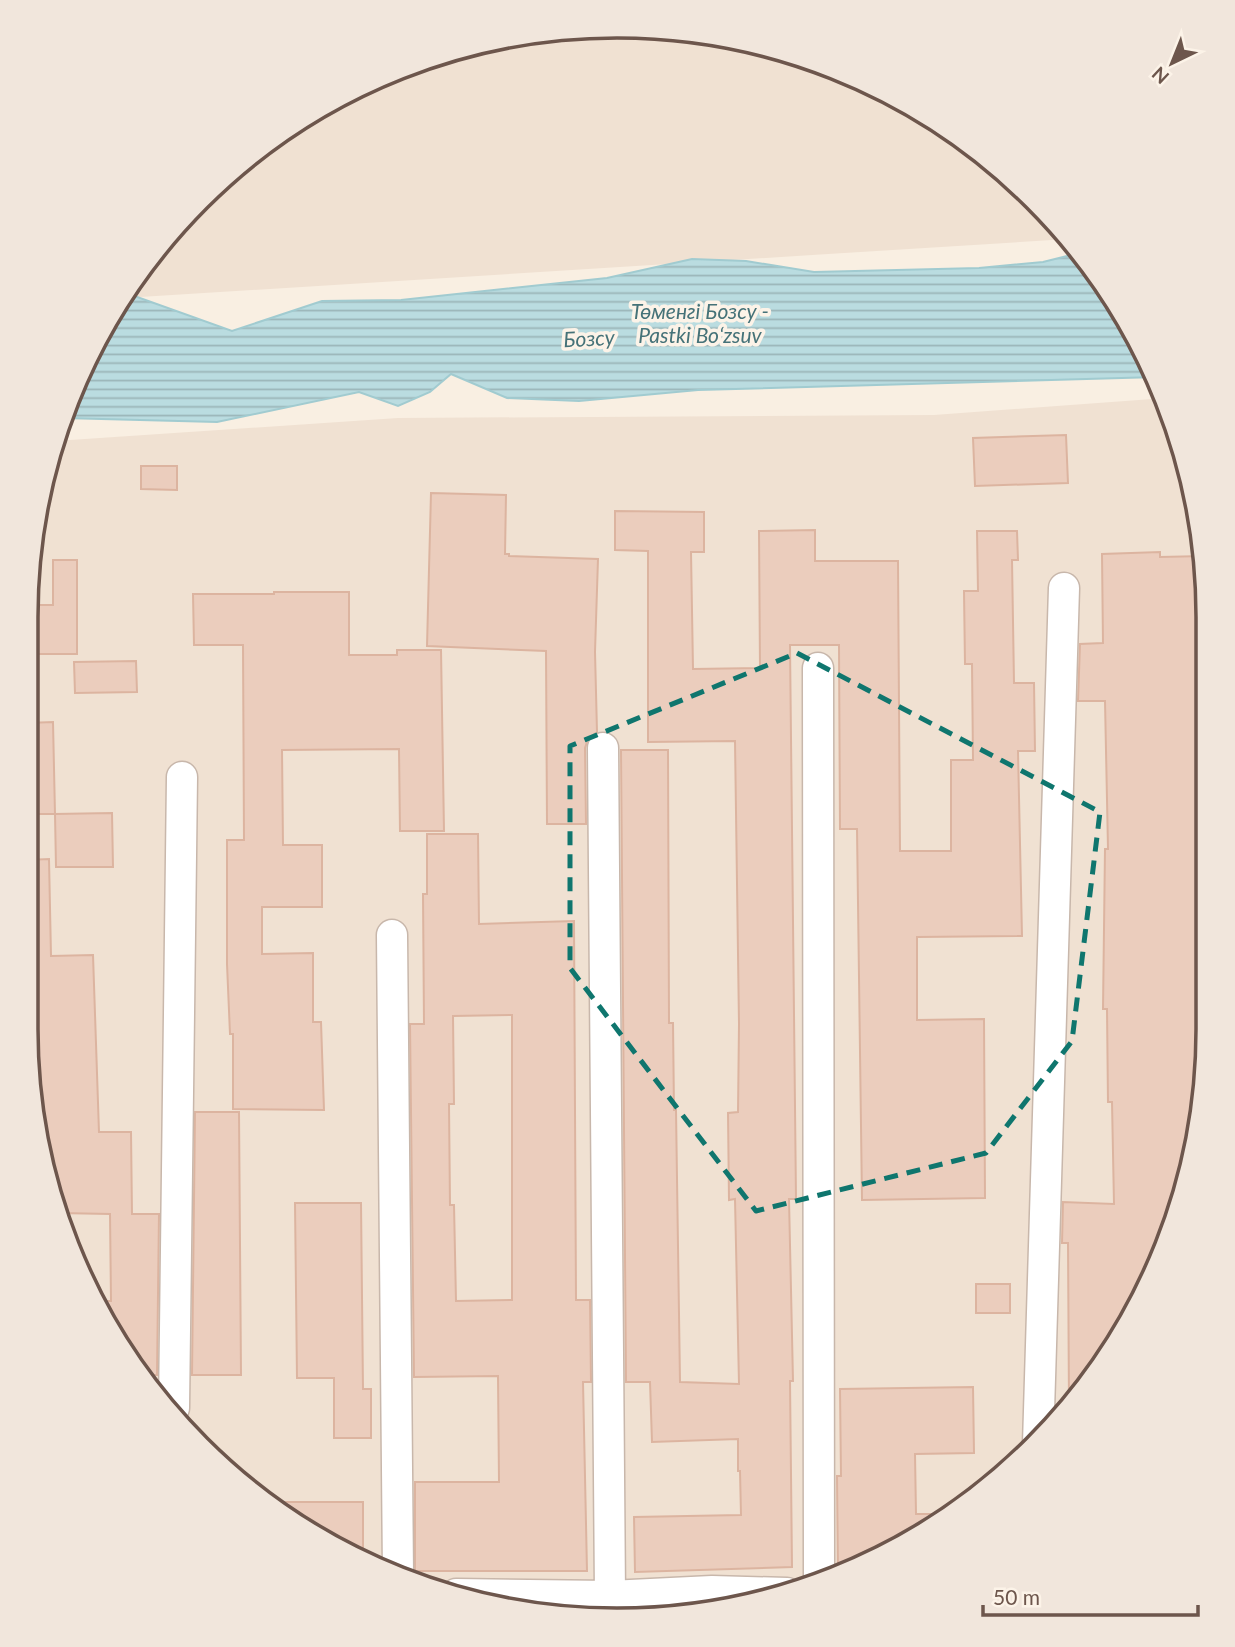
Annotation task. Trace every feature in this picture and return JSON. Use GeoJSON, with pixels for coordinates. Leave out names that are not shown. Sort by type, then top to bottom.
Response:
{"type":"FeatureCollection","features":[{"type":"Feature","properties":{"kind":"street"},"geometry":{"type":"LineString","coordinates":[[1039,1427],[1064,588]]}},
{"type":"Feature","properties":{"kind":"street"},"geometry":{"type":"LineString","coordinates":[[818,668],[819,1572]]}},
{"type":"Feature","properties":{"kind":"street"},"geometry":{"type":"LineString","coordinates":[[603,748],[610,1596]]}},
{"type":"Feature","properties":{"kind":"street"},"geometry":{"type":"LineString","coordinates":[[174,1401],[182,777]]}},
{"type":"Feature","properties":{"kind":"street"},"geometry":{"type":"LineString","coordinates":[[392,935],[398,1565]]}},
{"type":"Feature","properties":{"kind":"street"},"geometry":{"type":"LineString","coordinates":[[493,1594],[610,1596],[712,1591],[751,1593]]}},
{"type":"Feature","properties":{"kind":"highlighted area"},"geometry":{"type":"Polygon","coordinates":[[[797,653],[1100,812],[1072,1041],[986,1153],[756,1211],[570,968],[570,746],[797,653]]]}},
{"type":"Feature","properties":{"kind":"shaded area"},"geometry":{"type":"Polygon","coordinates":[[[618,38],[693,43],[767,58],[839,83],[907,116],[970,158],[1027,208],[1056,240],[135,297],[158,265],[208,208],[265,158],[328,116],[361,98],[431,69],[505,50],[580,40],[618,38]]]}},
{"type":"Feature","properties":{"kind":"shaded area"},"geometry":{"type":"Polygon","coordinates":[[[1153,399],[1177,468],[1192,542],[1195,580],[1195,1067],[1192,1105],[1177,1179],[1166,1216],[1137,1286],[1099,1351],[1077,1382],[1027,1439],[999,1465],[970,1489],[907,1531],[874,1549],[804,1578],[767,1589],[693,1604],[580,1607],[542,1604],[468,1589],[431,1578],[361,1549],[296,1511],[265,1489],[208,1439],[158,1382],[116,1319],[98,1286],[69,1216],[58,1179],[43,1105],[38,1030],[38,618],[43,542],[66,440],[398,418],[934,415],[1153,399]]]}},
{"type":"Feature","properties":{"kind":"water","name":"Төменгі Бозсу - Pastki Boʻzsuv"},"geometry":{"type":"Polygon","coordinates":[[[1069,255],[1119,328],[1144,377],[698,390],[579,401],[507,398],[451,374],[430,392],[398,406],[359,392],[217,422],[74,418],[98,361],[136,296],[232,331],[322,301],[401,300],[607,278],[692,259],[746,261],[814,272],[979,268],[1043,262],[1069,255]]]}},
{"type":"Feature","properties":{"kind":"building"},"geometry":{"type":"Polygon","coordinates":[[[1066,435],[1068,483],[975,486],[973,438],[1066,435]]]}},
{"type":"Feature","properties":{"kind":"building"},"geometry":{"type":"Polygon","coordinates":[[[141,466],[177,466],[177,490],[141,489],[141,466]]]}},
{"type":"Feature","properties":{"kind":"building"},"geometry":{"type":"Polygon","coordinates":[[[431,493],[506,495],[505,554],[509,556],[598,559],[595,652],[597,732],[588,739],[585,748],[586,824],[547,824],[546,651],[427,646],[431,493]]]}},
{"type":"Feature","properties":{"kind":"building"},"geometry":{"type":"Polygon","coordinates":[[[615,511],[704,512],[704,552],[691,552],[693,669],[760,668],[759,531],[815,530],[815,561],[898,561],[900,851],[951,851],[951,760],[973,760],[972,664],[965,664],[964,591],[978,591],[977,531],[1017,531],[1018,560],[1012,560],[1014,683],[1034,683],[1035,751],[1018,751],[1022,936],[917,937],[917,1020],[984,1019],[985,1198],[862,1200],[857,829],[840,829],[839,645],[790,645],[796,1199],[789,1199],[793,1381],[790,1381],[792,1567],[635,1572],[634,1517],[741,1515],[738,1439],[652,1442],[650,1382],[626,1382],[621,750],[668,750],[669,1023],[673,1023],[676,1110],[680,1382],[739,1384],[735,1199],[729,1200],[728,1113],[738,1112],[735,741],[648,742],[648,551],[615,550],[615,511]]]}},
{"type":"Feature","properties":{"kind":"building"},"geometry":{"type":"Polygon","coordinates":[[[1160,552],[1160,557],[1193,556],[1196,618],[1195,1067],[1185,1142],[1166,1216],[1137,1286],[1119,1319],[1069,1392],[1068,1243],[1062,1243],[1063,1202],[1114,1204],[1112,1102],[1108,1102],[1107,1009],[1103,1009],[1105,849],[1108,849],[1105,701],[1078,701],[1080,644],[1103,643],[1102,554],[1160,552]]]}},
{"type":"Feature","properties":{"kind":"building"},"geometry":{"type":"Polygon","coordinates":[[[53,560],[77,560],[77,654],[38,654],[39,605],[53,605],[53,560]]]}},
{"type":"Feature","properties":{"kind":"building"},"geometry":{"type":"Polygon","coordinates":[[[349,592],[349,655],[397,655],[397,650],[441,650],[444,831],[400,831],[399,749],[282,750],[283,845],[322,845],[322,907],[262,907],[262,954],[313,953],[313,1022],[321,1022],[324,1110],[233,1109],[233,1034],[230,1034],[227,964],[227,840],[244,840],[243,645],[194,645],[193,594],[349,592]]]}},
{"type":"Feature","properties":{"kind":"building"},"geometry":{"type":"Polygon","coordinates":[[[136,661],[137,692],[75,693],[74,662],[136,661]]]}},
{"type":"Feature","properties":{"kind":"building"},"geometry":{"type":"Polygon","coordinates":[[[53,722],[55,814],[38,814],[38,723],[53,722]]]}},
{"type":"Feature","properties":{"kind":"building"},"geometry":{"type":"Polygon","coordinates":[[[112,813],[113,867],[56,867],[55,814],[112,813]]]}},
{"type":"Feature","properties":{"kind":"building"},"geometry":{"type":"Polygon","coordinates":[[[427,834],[478,834],[479,924],[574,921],[576,1300],[590,1300],[591,1382],[583,1382],[587,1571],[415,1571],[415,1482],[499,1482],[498,1376],[414,1377],[410,1024],[424,1024],[423,894],[427,894],[427,834]],[[512,1015],[453,1016],[454,1104],[449,1104],[450,1205],[454,1205],[456,1301],[512,1300],[512,1015]]]}},
{"type":"Feature","properties":{"kind":"building"},"geometry":{"type":"Polygon","coordinates":[[[49,859],[51,956],[93,955],[99,1132],[131,1132],[132,1214],[159,1214],[157,1375],[153,1375],[136,1351],[106,1301],[111,1301],[110,1214],[68,1213],[58,1179],[43,1105],[40,1067],[38,860],[49,859]]]}},
{"type":"Feature","properties":{"kind":"building"},"geometry":{"type":"Polygon","coordinates":[[[195,1112],[239,1112],[241,1375],[192,1375],[195,1112]]]}},
{"type":"Feature","properties":{"kind":"building"},"geometry":{"type":"Polygon","coordinates":[[[295,1203],[361,1203],[363,1389],[371,1389],[371,1438],[334,1438],[334,1378],[297,1378],[295,1203]]]}},
{"type":"Feature","properties":{"kind":"building"},"geometry":{"type":"Polygon","coordinates":[[[976,1284],[1010,1284],[1010,1313],[976,1313],[976,1284]]]}},
{"type":"Feature","properties":{"kind":"building"},"geometry":{"type":"Polygon","coordinates":[[[973,1387],[974,1453],[915,1454],[916,1514],[934,1514],[874,1549],[838,1564],[837,1476],[841,1476],[840,1389],[973,1387]]]}},
{"type":"Feature","properties":{"kind":"building"},"geometry":{"type":"Polygon","coordinates":[[[283,1502],[363,1502],[363,1550],[283,1502]]]}},
{"type":"Feature","properties":{"kind":"water label","name":"Бозсу"},"geometry":{"type":"Point","coordinates":[589,339]}}]}
